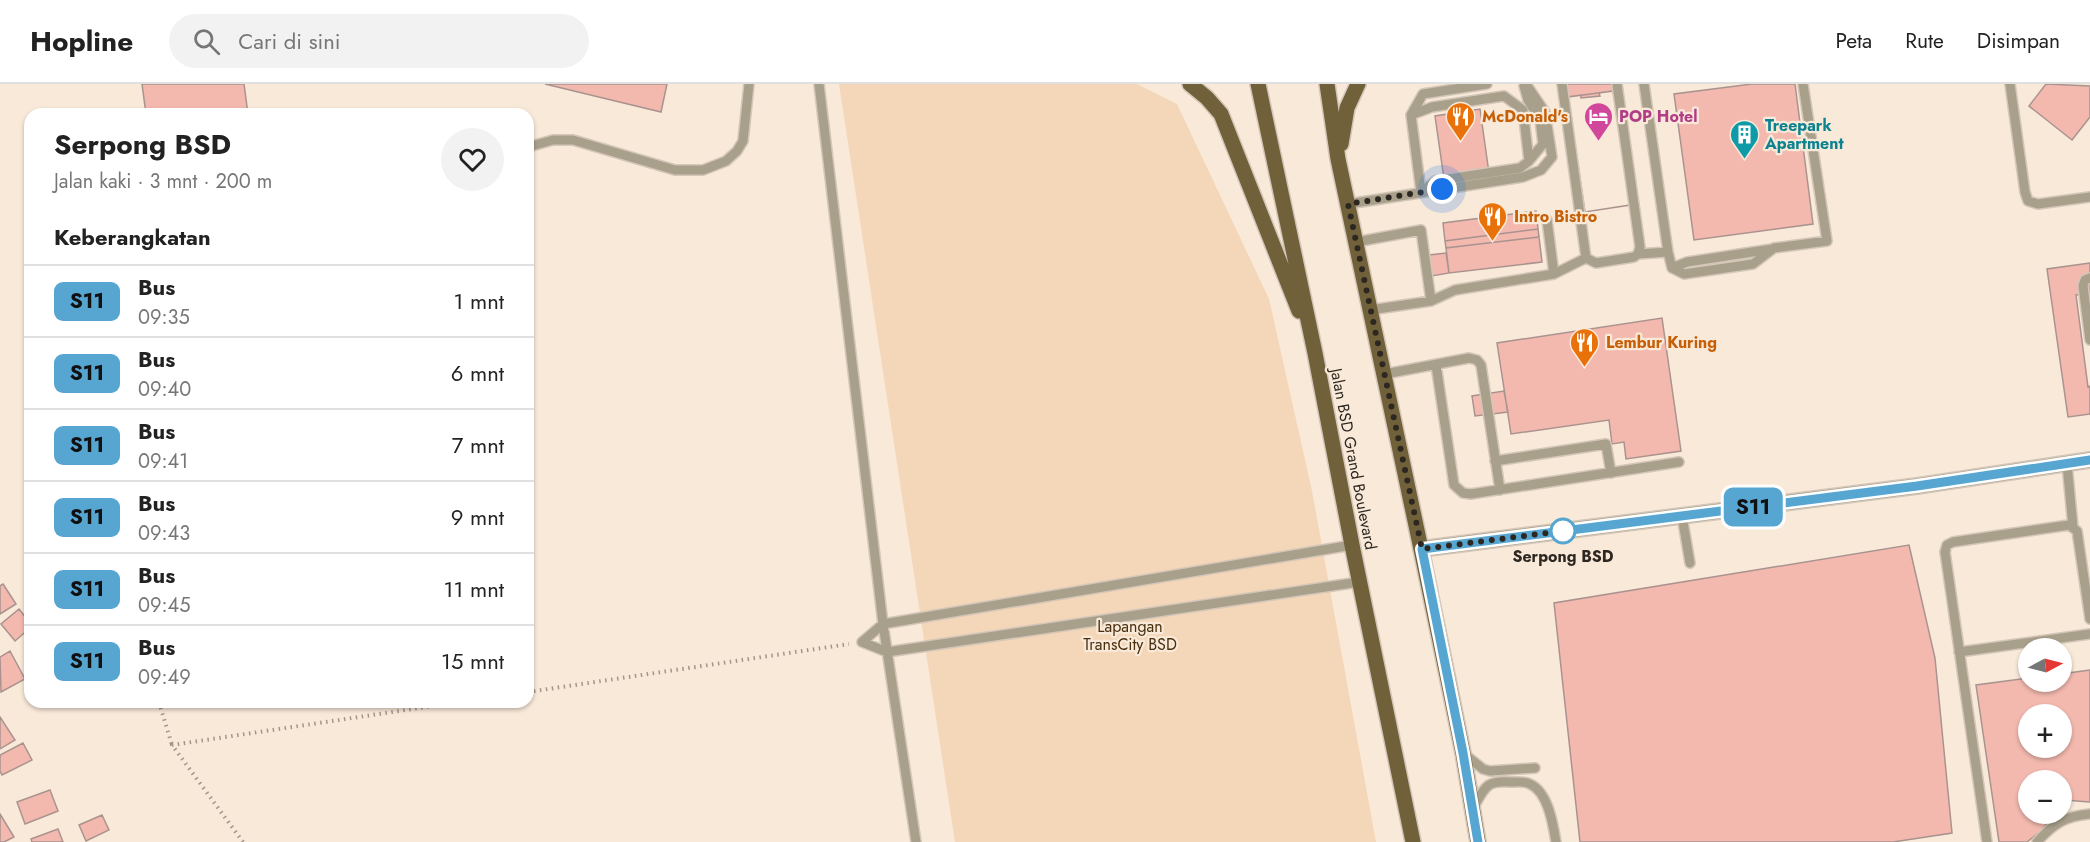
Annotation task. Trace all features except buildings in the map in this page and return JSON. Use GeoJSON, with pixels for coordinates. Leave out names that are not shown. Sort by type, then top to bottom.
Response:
{"type":"FeatureCollection","features":[{"type":"Feature","properties":{"kind":"main road"},"geometry":{"type":"LineString","coordinates":[[1190,84],[1221,114],[1315,353]]}},
{"type":"Feature","properties":{"kind":"main road","name":"Jalan BSD Grand Boulevard"},"geometry":{"type":"LineString","coordinates":[[1258,84],[1315,353],[1359,582],[1413,842]]}},
{"type":"Feature","properties":{"kind":"main road"},"geometry":{"type":"LineString","coordinates":[[1327,84],[1338,159],[1422,549],[1463,753],[1478,842]]}},
{"type":"Feature","properties":{"kind":"main road"},"geometry":{"type":"LineString","coordinates":[[1338,159],[1347,108],[1358,84]]}},
{"type":"Feature","properties":{"kind":"street"},"geometry":{"type":"LineString","coordinates":[[1422,549],[1917,486],[2090,460]]}},
{"type":"Feature","properties":{"kind":"lane"},"geometry":{"type":"LineString","coordinates":[[534,145],[553,140],[573,140],[675,170],[703,170],[726,161],[737,151],[743,141],[749,84]]}},
{"type":"Feature","properties":{"kind":"lane"},"geometry":{"type":"LineString","coordinates":[[819,84],[883,624],[916,842]]}},
{"type":"Feature","properties":{"kind":"lane"},"geometry":{"type":"LineString","coordinates":[[1422,192],[1411,115],[1423,94],[1488,84]]}},
{"type":"Feature","properties":{"kind":"lane"},"geometry":{"type":"LineString","coordinates":[[1422,192],[1435,181],[1521,168],[1529,161],[1543,144],[1540,120],[1528,100],[1525,84]]}},
{"type":"Feature","properties":{"kind":"lane"},"geometry":{"type":"LineString","coordinates":[[1348,204],[1523,177],[1540,170],[1552,157],[1545,112],[1525,84]]}},
{"type":"Feature","properties":{"kind":"lane"},"geometry":{"type":"LineString","coordinates":[[1562,84],[1586,258]]}},
{"type":"Feature","properties":{"kind":"lane"},"geometry":{"type":"LineString","coordinates":[[1617,84],[1641,247],[1638,254]]}},
{"type":"Feature","properties":{"kind":"lane"},"geometry":{"type":"LineString","coordinates":[[1644,84],[1668,252],[1672,268],[1684,274],[1753,264],[1774,248],[1827,241],[1803,84]]}},
{"type":"Feature","properties":{"kind":"lane"},"geometry":{"type":"LineString","coordinates":[[2010,84],[2028,201],[2038,204],[2090,197]]}},
{"type":"Feature","properties":{"kind":"lane"},"geometry":{"type":"LineString","coordinates":[[1411,115],[1432,107],[1504,96],[1523,110],[1529,161]]}},
{"type":"Feature","properties":{"kind":"lane"},"geometry":{"type":"LineString","coordinates":[[1547,220],[1554,274]]}},
{"type":"Feature","properties":{"kind":"lane"},"geometry":{"type":"LineString","coordinates":[[1356,242],[1421,230],[1431,301]]}},
{"type":"Feature","properties":{"kind":"lane"},"geometry":{"type":"LineString","coordinates":[[1586,258],[1596,263],[1634,257],[1638,254],[1668,252]]}},
{"type":"Feature","properties":{"kind":"lane"},"geometry":{"type":"LineString","coordinates":[[1370,310],[1431,301],[1455,290],[1554,274],[1586,258]]}},
{"type":"Feature","properties":{"kind":"lane"},"geometry":{"type":"LineString","coordinates":[[2090,278],[2085,280],[2082,286],[2090,340]]}},
{"type":"Feature","properties":{"kind":"lane"},"geometry":{"type":"LineString","coordinates":[[1385,374],[1469,358],[1477,360],[1481,365],[1500,490]]}},
{"type":"Feature","properties":{"kind":"lane"},"geometry":{"type":"LineString","coordinates":[[1436,364],[1454,485],[1463,493],[1500,490],[1679,462]]}},
{"type":"Feature","properties":{"kind":"lane"},"geometry":{"type":"LineString","coordinates":[[1495,460],[1606,444],[1611,473]]}},
{"type":"Feature","properties":{"kind":"lane"},"geometry":{"type":"LineString","coordinates":[[2067,464],[2073,527]]}},
{"type":"Feature","properties":{"kind":"lane"},"geometry":{"type":"LineString","coordinates":[[1682,516],[1690,562]]}},
{"type":"Feature","properties":{"kind":"lane"},"geometry":{"type":"LineString","coordinates":[[1987,842],[1945,552],[1947,545],[1953,542],[2069,525],[2073,527],[2077,531],[2090,619]]}},
{"type":"Feature","properties":{"kind":"lane"},"geometry":{"type":"LineString","coordinates":[[1352,545],[883,624],[862,642],[887,652],[1359,582]]}},
{"type":"Feature","properties":{"kind":"lane"},"geometry":{"type":"LineString","coordinates":[[1959,652],[2090,634]]}},
{"type":"Feature","properties":{"kind":"lane"},"geometry":{"type":"LineString","coordinates":[[1463,753],[1483,769],[1490,771],[1535,768]]}},
{"type":"Feature","properties":{"kind":"lane"},"geometry":{"type":"LineString","coordinates":[[1510,770],[1511,782]]}},
{"type":"Feature","properties":{"kind":"lane"},"geometry":{"type":"LineString","coordinates":[[1473,808],[1489,783],[1497,781],[1529,783],[1536,789],[1552,814],[1556,842]]}},
{"type":"Feature","properties":{"kind":"lane"},"geometry":{"type":"LineString","coordinates":[[2037,842],[2053,824],[2090,814]]}},
{"type":"Feature","properties":{"kind":"path"},"geometry":{"type":"LineString","coordinates":[[534,691],[862,642]]}},
{"type":"Feature","properties":{"kind":"path"},"geometry":{"type":"LineString","coordinates":[[161,708],[172,745],[243,842]]}},
{"type":"Feature","properties":{"kind":"path"},"geometry":{"type":"LineString","coordinates":[[172,745],[419,708]]}},
{"type":"Feature","properties":{"kind":"green space","name":"Lapangan TransCity BSD"},"geometry":{"type":"Polygon","coordinates":[[[839,84],[1137,84],[1177,104],[1269,299],[1312,491],[1376,842],[955,842],[839,84]]]}},
{"type":"Feature","properties":{"kind":"bus line","name":"S11"},"geometry":{"type":"LineString","coordinates":[[1478,842],[1463,753],[1422,549],[1917,486],[2090,460]]}},
{"type":"Feature","properties":{"kind":"place","name":"McDonald's"},"geometry":{"type":"Point","coordinates":[1461,142]}},
{"type":"Feature","properties":{"kind":"place","name":"POP Hotel"},"geometry":{"type":"Point","coordinates":[1598,142]}},
{"type":"Feature","properties":{"kind":"place","name":"Treepark Apartment"},"geometry":{"type":"Point","coordinates":[1744,160]}},
{"type":"Feature","properties":{"kind":"place","name":"Intro Bistro"},"geometry":{"type":"Point","coordinates":[1493,242]}},
{"type":"Feature","properties":{"kind":"place","name":"Lembur Kuring"},"geometry":{"type":"Point","coordinates":[1585,368]}},
{"type":"Feature","properties":{"kind":"place","name":"Serpong BSD"},"geometry":{"type":"Point","coordinates":[1563,531]}},
{"type":"Feature","properties":{"kind":"route"},"geometry":{"type":"LineString","coordinates":[[1442,189],[1348,204],[1422,549],[1563,531]]}}]}
